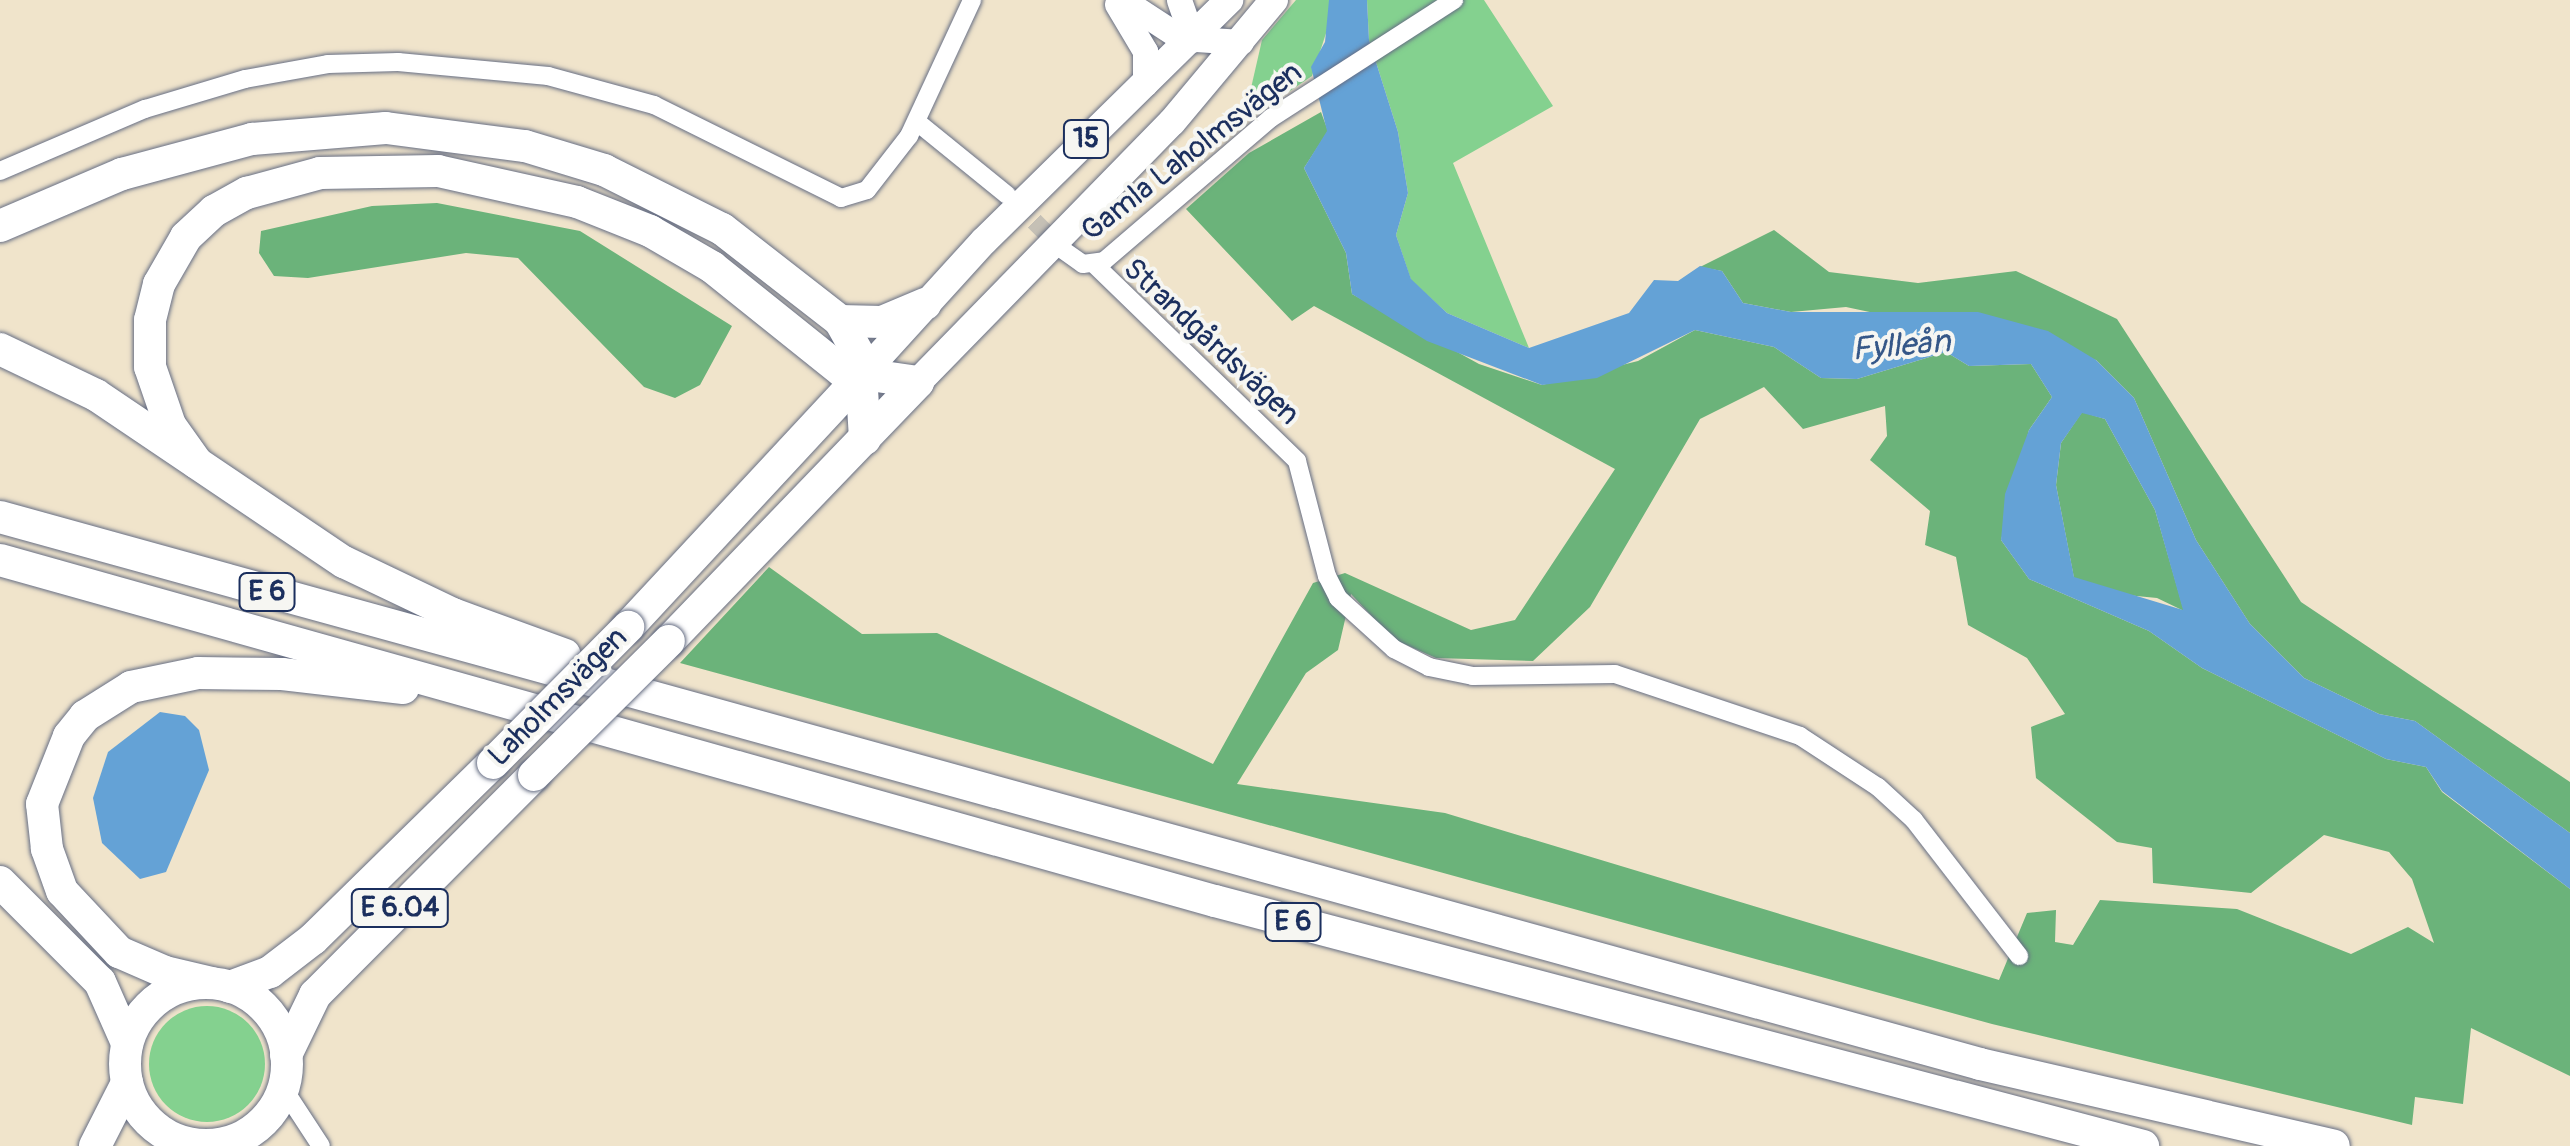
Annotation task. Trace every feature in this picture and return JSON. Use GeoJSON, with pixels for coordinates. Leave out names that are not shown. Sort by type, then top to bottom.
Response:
{"type":"FeatureCollection","features":[{"type":"Feature","properties":{"kind":"highway"},"geometry":{"type":"LineString","coordinates":[[0,226],[122,174],[252,138],[359,128],[482,136],[604,170],[678,205],[722,229],[840,321],[860,357],[864,438]]}},
{"type":"Feature","properties":{"kind":"highway"},"geometry":{"type":"LineString","coordinates":[[198,463],[170,425],[150,368],[150,320],[159,284],[186,237],[214,211],[293,178],[438,171],[578,202],[650,231],[712,267],[832,366],[861,376],[918,382]]}},
{"type":"Feature","properties":{"kind":"highway"},"geometry":{"type":"LineString","coordinates":[[840,321],[882,322],[925,304]]}},
{"type":"Feature","properties":{"kind":"highway"},"geometry":{"type":"LineString","coordinates":[[809,346],[820,391],[817,424]]}},
{"type":"Feature","properties":{"kind":"highway"},"geometry":{"type":"LineString","coordinates":[[0,350],[96,396],[291,530],[452,614],[812,728],[844,754]]}},
{"type":"Feature","properties":{"kind":"highway","name":"Laholmsvägen"},"geometry":{"type":"LineString","coordinates":[[128,1043],[145,1010],[164,994],[270,972],[314,938],[628,626],[861,376]]}},
{"type":"Feature","properties":{"kind":"highway","name":"Laholmsvägen"},"geometry":{"type":"LineString","coordinates":[[283,1088],[286,1055],[315,995],[669,641],[918,382]]}},
{"type":"Feature","properties":{"kind":"highway","name":"E 6"},"geometry":{"type":"LineString","coordinates":[[0,517],[844,754],[1980,1064],[2334,1146]]}},
{"type":"Feature","properties":{"kind":"highway","name":"E 6"},"geometry":{"type":"LineString","coordinates":[[0,560],[1253,911],[2142,1146]]}},
{"type":"Feature","properties":{"kind":"highway"},"geometry":{"type":"LineString","coordinates":[[286,1055],[268,1012],[220,985],[119,952],[62,891],[47,850],[42,804],[55,759],[85,716],[131,688],[239,672],[515,702]]}},
{"type":"Feature","properties":{"kind":"highway"},"geometry":{"type":"LineString","coordinates":[[0,882],[100,982],[128,1043],[127,1083],[95,1146]]}},
{"type":"Feature","properties":{"kind":"highway"},"geometry":{"type":"LineString","coordinates":[[127,1083],[154,1126],[218,1145],[263,1122],[283,1088]]}},
{"type":"Feature","properties":{"kind":"main road","name":"Laholmsvägen"},"geometry":{"type":"LineString","coordinates":[[861,376],[925,304],[1229,0]]}},
{"type":"Feature","properties":{"kind":"main road","name":"Laholmsvägen"},"geometry":{"type":"LineString","coordinates":[[918,382],[1172,122],[1274,0]]}},
{"type":"Feature","properties":{"kind":"main road","name":"Laholmsvägen"},"geometry":{"type":"LineString","coordinates":[[1172,122],[1190,70],[1192,40]]}},
{"type":"Feature","properties":{"kind":"street"},"geometry":{"type":"LineString","coordinates":[[0,171],[146,108],[245,79],[341,63],[506,71],[602,89],[696,122],[822,194],[842,198],[874,183],[917,122],[972,0]]}},
{"type":"Feature","properties":{"kind":"street"},"geometry":{"type":"LineString","coordinates":[[1114,0],[1145,52],[1145,84]]}},
{"type":"Feature","properties":{"kind":"street"},"geometry":{"type":"LineString","coordinates":[[1123,0],[1157,26],[1192,40],[1241,42]]}},
{"type":"Feature","properties":{"kind":"street"},"geometry":{"type":"LineString","coordinates":[[1179,0],[1192,40]]}},
{"type":"Feature","properties":{"kind":"street","name":"Gamla Laholmsvägen"},"geometry":{"type":"LineString","coordinates":[[1063,250],[1094,264],[1299,99],[1454,0]]}},
{"type":"Feature","properties":{"kind":"street"},"geometry":{"type":"LineString","coordinates":[[917,122],[1007,195]]}},
{"type":"Feature","properties":{"kind":"street","name":"Strandgårdsvägen"},"geometry":{"type":"LineString","coordinates":[[1094,264],[1297,461],[1332,587],[1394,649],[1428,667],[1473,676],[1615,674],[1800,736],[1878,787],[1914,820],[2019,956]]}},
{"type":"Feature","properties":{"kind":"street"},"geometry":{"type":"LineString","coordinates":[[283,1088],[321,1146]]}},
{"type":"Feature","properties":{"kind":"green space"},"geometry":{"type":"Polygon","coordinates":[[[1296,0],[1329,0],[1330,21],[1312,76],[1243,123],[1262,40],[1296,0]]]}},
{"type":"Feature","properties":{"kind":"green space"},"geometry":{"type":"Polygon","coordinates":[[[1367,0],[1484,0],[1553,106],[1453,163],[1529,348],[1447,313],[1411,280],[1396,235],[1408,193],[1398,132],[1369,40],[1367,0]]]}},
{"type":"Feature","properties":{"kind":"green space"},"geometry":{"type":"Polygon","coordinates":[[[1321,112],[1328,131],[1304,168],[1346,253],[1352,294],[1479,364],[1542,385],[1638,361],[1695,330],[1774,347],[1821,378],[1857,379],[1946,352],[1969,366],[2031,364],[2052,397],[2029,430],[2001,540],[2029,579],[2149,631],[2202,668],[2386,759],[2426,767],[2442,792],[2570,889],[2570,1076],[2471,1028],[2463,1104],[2415,1097],[2412,1125],[1992,1024],[680,663],[769,567],[862,634],[937,633],[1213,764],[1313,583],[1345,573],[1471,630],[1515,620],[1615,469],[1314,306],[1292,321],[1186,209],[1249,153],[1321,112]],[[1764,387],[1700,419],[1590,607],[1533,661],[1436,658],[1393,639],[1351,594],[1338,650],[1306,673],[1237,784],[1445,813],[1999,980],[2027,913],[2056,910],[2055,942],[2073,945],[2100,900],[2237,909],[2351,954],[2408,927],[2434,943],[2412,879],[2389,852],[2324,835],[2251,893],[2153,883],[2152,848],[2117,842],[2036,778],[2031,727],[2065,714],[2027,658],[1968,625],[1956,557],[1925,545],[1930,511],[1870,460],[1887,436],[1885,406],[1803,429],[1764,387]]]}},
{"type":"Feature","properties":{"kind":"green space"},"geometry":{"type":"Polygon","coordinates":[[[437,203],[580,231],[732,326],[700,385],[675,398],[644,387],[518,258],[466,253],[308,278],[274,276],[259,253],[261,231],[372,206],[437,203]]]}},
{"type":"Feature","properties":{"kind":"green space"},"geometry":{"type":"Polygon","coordinates":[[[1774,230],[1829,272],[1918,283],[2016,271],[2117,319],[2301,602],[2570,782],[2570,833],[2415,721],[2379,714],[2304,678],[2250,624],[2196,540],[2134,398],[2096,360],[1846,307],[1791,312],[1743,303],[1722,271],[1700,267],[1774,230]]]}},
{"type":"Feature","properties":{"kind":"green space"},"geometry":{"type":"Polygon","coordinates":[[[2082,412],[2105,419],[2155,510],[2184,611],[2157,598],[2116,594],[2074,578],[2056,485],[2061,443],[2082,412]]]}},
{"type":"Feature","properties":{"kind":"green space"},"geometry":{"type":"Polygon","coordinates":[[[207,1006],[229,1010],[248,1023],[261,1042],[265,1064],[261,1086],[248,1105],[229,1118],[207,1122],[185,1118],[166,1105],[153,1086],[149,1064],[153,1042],[166,1023],[185,1010],[207,1006]]]}},
{"type":"Feature","properties":{"kind":"water","name":"Fylleån"},"geometry":{"type":"Polygon","coordinates":[[[1329,0],[1367,0],[1369,40],[1398,132],[1408,193],[1396,235],[1411,279],[1447,313],[1529,348],[1629,313],[1654,280],[1678,281],[1700,266],[1722,271],[1743,303],[1791,312],[1978,312],[2048,331],[2096,360],[2134,398],[2196,540],[2250,624],[2304,678],[2379,714],[2415,721],[2570,833],[2570,889],[2442,791],[2426,767],[2386,759],[2202,668],[2149,631],[2029,579],[2001,540],[2005,494],[2029,430],[2052,397],[2031,364],[1969,366],[1946,352],[1857,379],[1821,378],[1774,347],[1695,330],[1597,378],[1542,385],[1427,341],[1352,294],[1346,253],[1304,168],[1327,131],[1311,67],[1325,42],[1329,0]],[[2082,413],[2061,443],[2056,485],[2074,577],[2183,610],[2155,510],[2105,419],[2082,413]]]}},
{"type":"Feature","properties":{"kind":"water"},"geometry":{"type":"Polygon","coordinates":[[[160,712],[185,716],[199,730],[209,770],[166,872],[140,879],[102,843],[93,798],[108,752],[160,712]]]}},
{"type":"Feature","properties":{"kind":"tunnel"},"geometry":{"type":"LineString","coordinates":[[1015,202],[1060,247]]}}]}
